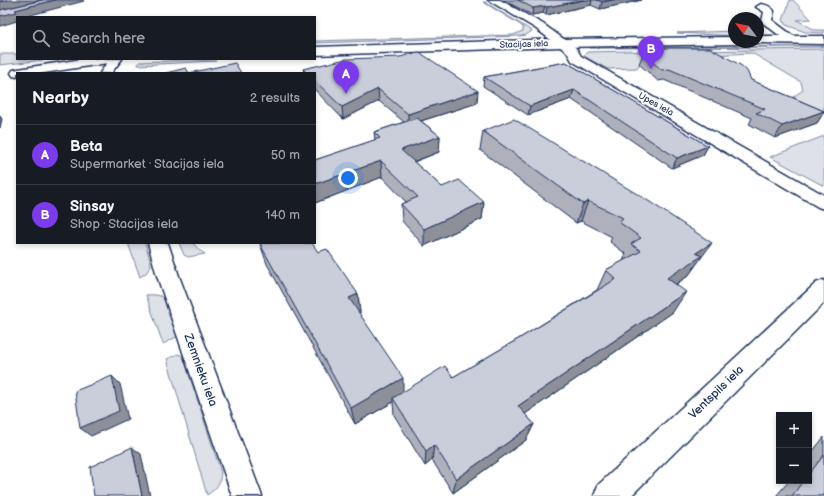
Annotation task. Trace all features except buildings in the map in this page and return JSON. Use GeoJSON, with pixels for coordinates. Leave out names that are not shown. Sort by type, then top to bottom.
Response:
{"type":"FeatureCollection","features":[{"type":"Feature","properties":{"kind":"main road"},"geometry":{"type":"LineString","coordinates":[[764,38],[824,40]]}},
{"type":"Feature","properties":{"kind":"main road","name":"Stacijas iela"},"geometry":{"type":"LineString","coordinates":[[316,51],[561,43],[728,41]]}},
{"type":"Feature","properties":{"kind":"main road"},"geometry":{"type":"LineString","coordinates":[[27,72],[102,60]]}},
{"type":"Feature","properties":{"kind":"street","name":"Upes iela"},"geometry":{"type":"LineString","coordinates":[[493,0],[539,26],[572,50],[576,58],[824,203]]}},
{"type":"Feature","properties":{"kind":"street"},"geometry":{"type":"LineString","coordinates":[[758,12],[763,3],[768,9],[767,21],[792,40]]}},
{"type":"Feature","properties":{"kind":"street"},"geometry":{"type":"LineString","coordinates":[[773,26],[772,21],[776,4]]}},
{"type":"Feature","properties":{"kind":"street"},"geometry":{"type":"LineString","coordinates":[[106,72],[115,60]]}},
{"type":"Feature","properties":{"kind":"street","name":"Zemnieku iela"},"geometry":{"type":"LineString","coordinates":[[158,244],[168,276],[247,496]]}},
{"type":"Feature","properties":{"kind":"street","name":"Ventspils iela"},"geometry":{"type":"LineString","coordinates":[[609,496],[824,289]]}},
{"type":"Feature","properties":{"kind":"shaded area"},"geometry":{"type":"Polygon","coordinates":[[[790,0],[793,0],[811,19],[797,20],[815,30],[824,30],[824,33],[805,32],[786,25],[783,20],[790,0]]]}},
{"type":"Feature","properties":{"kind":"shaded area"},"geometry":{"type":"Polygon","coordinates":[[[483,2],[532,31],[521,36],[316,43],[316,41],[513,35],[523,31],[523,27],[483,2]]]}},
{"type":"Feature","properties":{"kind":"shaded area"},"geometry":{"type":"Polygon","coordinates":[[[728,31],[728,36],[677,33],[728,31]]]}},
{"type":"Feature","properties":{"kind":"shaded area"},"geometry":{"type":"Polygon","coordinates":[[[824,46],[764,47],[764,47],[824,46]]]}},
{"type":"Feature","properties":{"kind":"shaded area"},"geometry":{"type":"Polygon","coordinates":[[[728,47],[728,47],[591,48],[728,47]]]}},
{"type":"Feature","properties":{"kind":"shaded area"},"geometry":{"type":"Polygon","coordinates":[[[824,49],[824,113],[793,97],[803,90],[801,82],[752,53],[690,56],[682,51],[824,49]]]}},
{"type":"Feature","properties":{"kind":"shaded area"},"geometry":{"type":"Polygon","coordinates":[[[587,52],[640,52],[647,59],[637,68],[608,69],[585,57],[584,55],[587,52]]]}},
{"type":"Feature","properties":{"kind":"shaded area"},"geometry":{"type":"Polygon","coordinates":[[[0,54],[16,54],[16,60],[43,60],[0,65],[0,54]]]}},
{"type":"Feature","properties":{"kind":"shaded area"},"geometry":{"type":"Polygon","coordinates":[[[190,60],[216,61],[138,65],[139,62],[190,60]]]}},
{"type":"Feature","properties":{"kind":"shaded area"},"geometry":{"type":"Polygon","coordinates":[[[824,136],[824,186],[770,157],[824,136]]]}},
{"type":"Feature","properties":{"kind":"shaded area"},"geometry":{"type":"Polygon","coordinates":[[[128,244],[145,244],[151,266],[146,273],[140,277],[128,244]]]}},
{"type":"Feature","properties":{"kind":"shaded area"},"geometry":{"type":"Polygon","coordinates":[[[179,244],[194,244],[205,254],[188,257],[184,255],[179,244]]]}},
{"type":"Feature","properties":{"kind":"shaded area"},"geometry":{"type":"Polygon","coordinates":[[[146,295],[158,295],[165,300],[178,336],[163,344],[146,295]]]}},
{"type":"Feature","properties":{"kind":"shaded area"},"geometry":{"type":"Polygon","coordinates":[[[178,354],[183,356],[221,472],[220,480],[217,486],[207,495],[167,359],[178,354]]]}},
{"type":"Feature","properties":{"kind":"place","name":"Sinsay"},"geometry":{"type":"Point","coordinates":[651,69]}},
{"type":"Feature","properties":{"kind":"place","name":"Beta"},"geometry":{"type":"Point","coordinates":[346,94]}}]}
